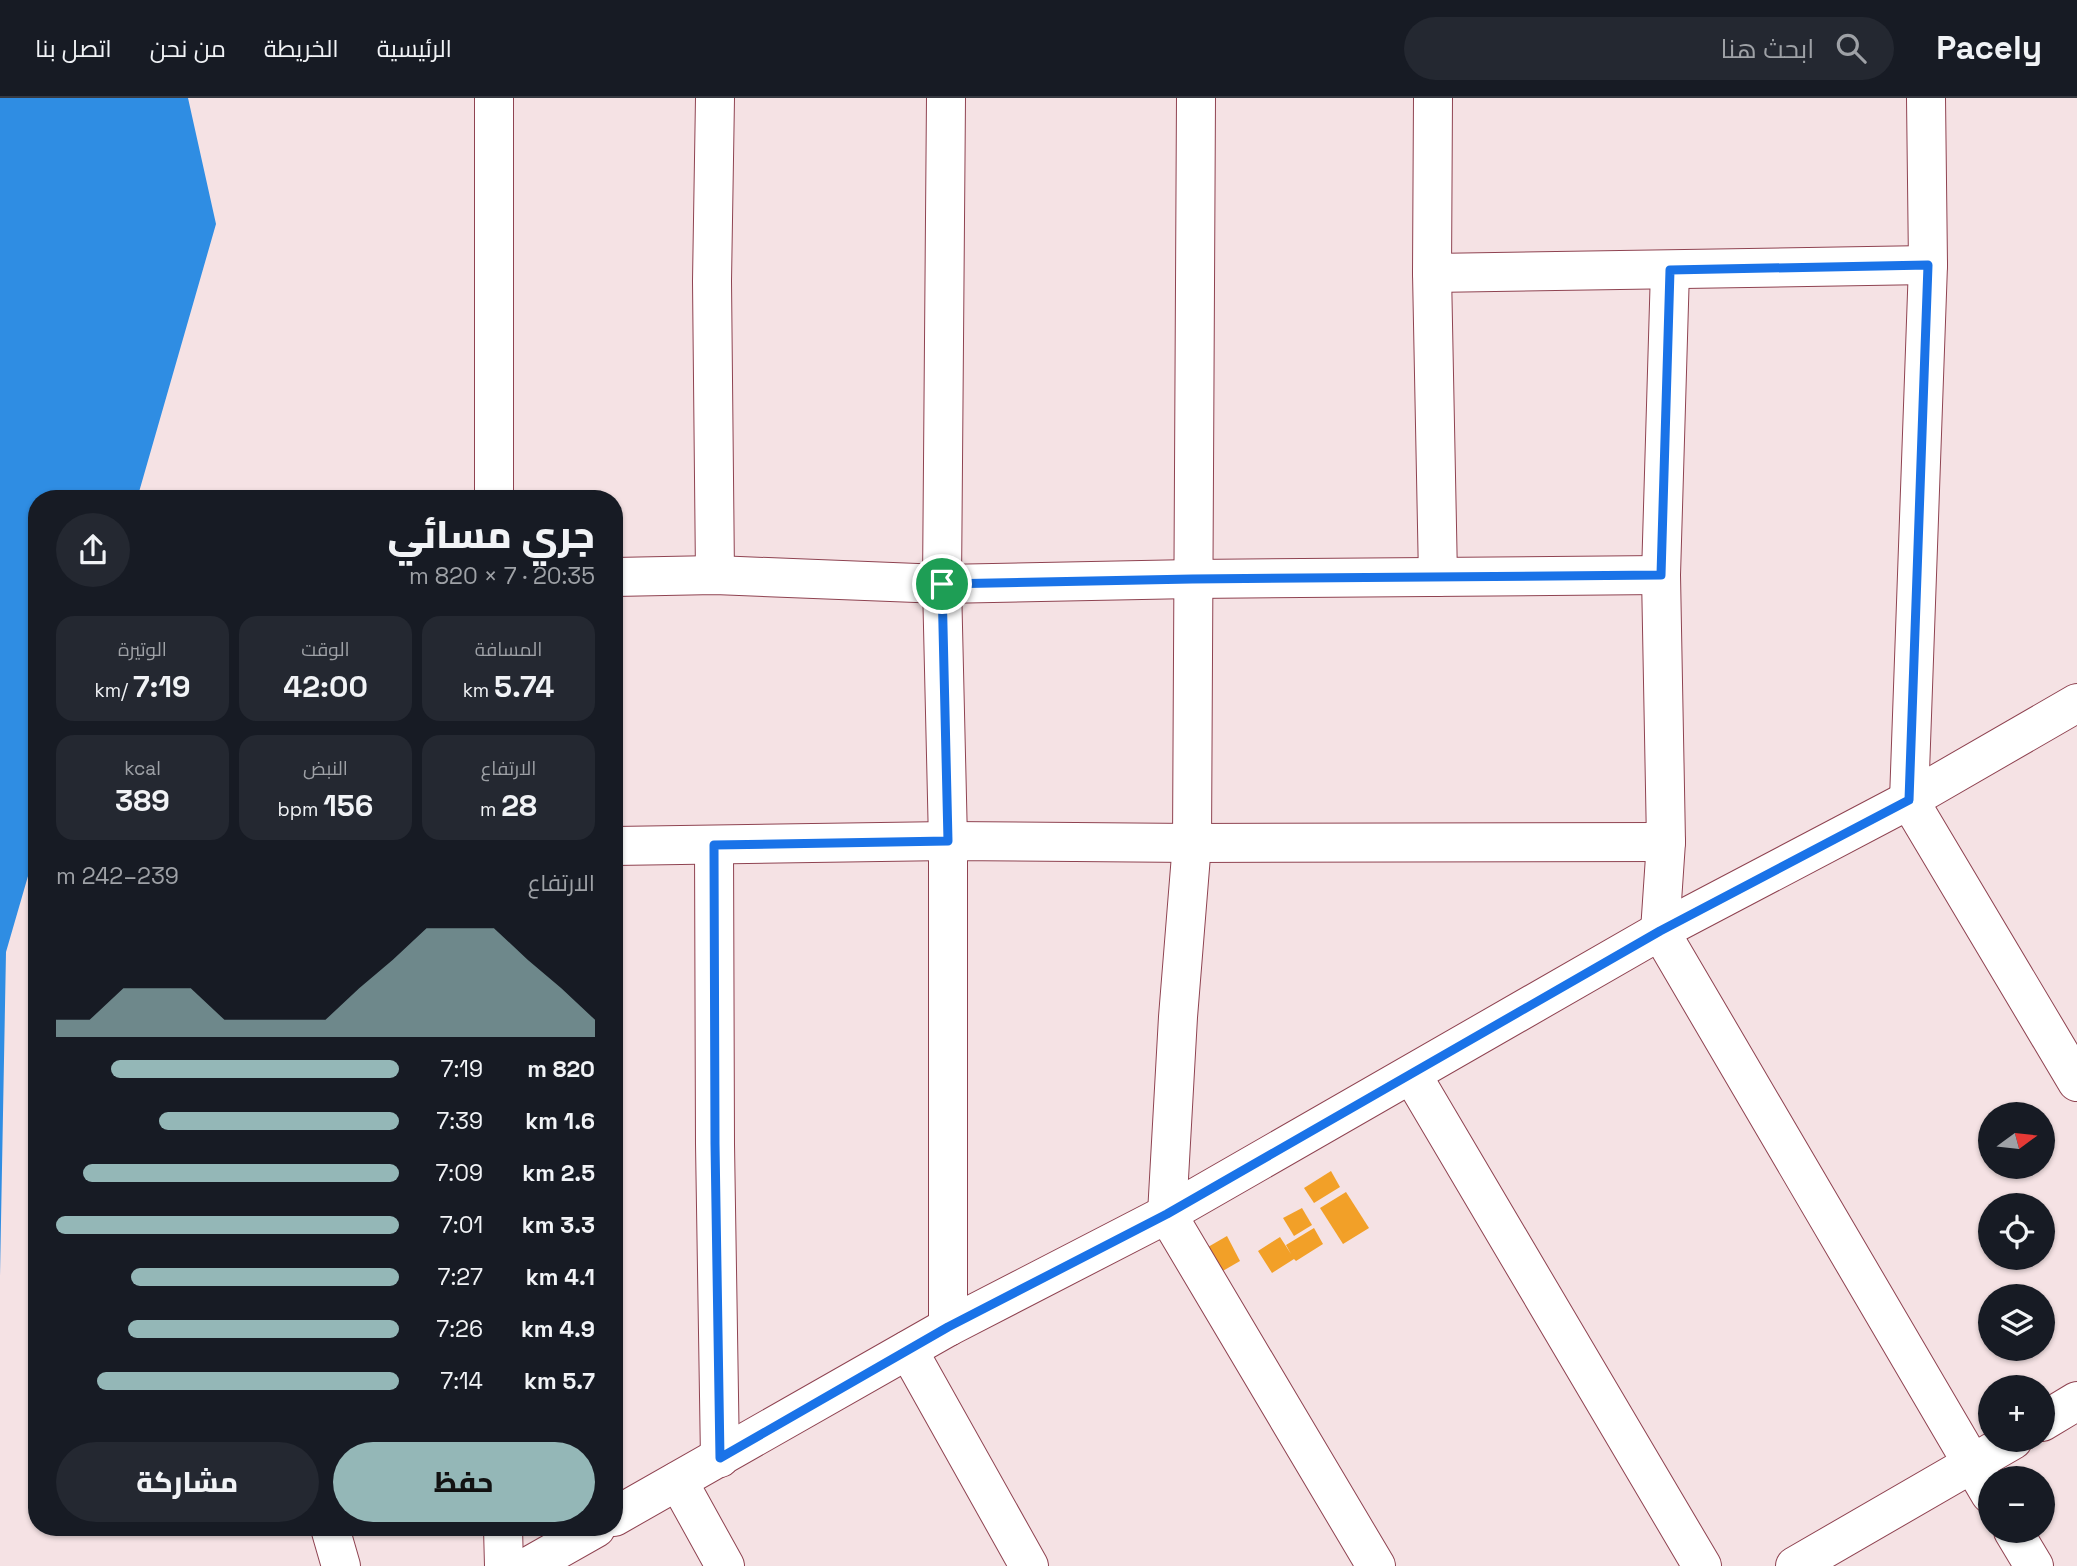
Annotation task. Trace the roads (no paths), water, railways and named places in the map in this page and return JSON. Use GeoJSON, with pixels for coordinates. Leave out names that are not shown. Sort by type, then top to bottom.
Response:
{"type":"FeatureCollection","features":[{"type":"Feature","properties":{"kind":"street"},"geometry":{"type":"LineString","coordinates":[[494,98],[494,490]]}},
{"type":"Feature","properties":{"kind":"street"},"geometry":{"type":"LineString","coordinates":[[715,98],[712,281],[715,575]]}},
{"type":"Feature","properties":{"kind":"street"},"geometry":{"type":"LineString","coordinates":[[946,98],[942,584],[948,841],[948,1327]]}},
{"type":"Feature","properties":{"kind":"street"},"geometry":{"type":"LineString","coordinates":[[1196,98],[1192,843],[1178,1017],[1167,1214],[1376,1566]]}},
{"type":"Feature","properties":{"kind":"street"},"geometry":{"type":"LineString","coordinates":[[1433,98],[1432,273],[1438,576]]}},
{"type":"Feature","properties":{"kind":"street"},"geometry":{"type":"LineString","coordinates":[[1926,98],[1928,265],[1909,800],[2077,1082]]}},
{"type":"Feature","properties":{"kind":"street"},"geometry":{"type":"LineString","coordinates":[[1432,273],[1928,265]]}},
{"type":"Feature","properties":{"kind":"street"},"geometry":{"type":"LineString","coordinates":[[1670,270],[1661,575],[1666,842],[1660,931],[1978,1475]]}},
{"type":"Feature","properties":{"kind":"street"},"geometry":{"type":"LineString","coordinates":[[623,577],[715,575],[942,584],[1661,575]]}},
{"type":"Feature","properties":{"kind":"street"},"geometry":{"type":"LineString","coordinates":[[623,1512],[948,1327],[1167,1214],[1660,931],[1909,800],[2077,703]]}},
{"type":"Feature","properties":{"kind":"street"},"geometry":{"type":"LineString","coordinates":[[623,846],[948,841],[1666,842]]}},
{"type":"Feature","properties":{"kind":"street"},"geometry":{"type":"LineString","coordinates":[[714,845],[720,1458]]}},
{"type":"Feature","properties":{"kind":"street"},"geometry":{"type":"LineString","coordinates":[[1412,1074],[1702,1566]]}},
{"type":"Feature","properties":{"kind":"street"},"geometry":{"type":"LineString","coordinates":[[908,1350],[1029,1566]]}},
{"type":"Feature","properties":{"kind":"street"},"geometry":{"type":"LineString","coordinates":[[2055,1415],[2077,1401]]}},
{"type":"Feature","properties":{"kind":"street"},"geometry":{"type":"LineString","coordinates":[[1992,1466],[2003,1452]]}},
{"type":"Feature","properties":{"kind":"street"},"geometry":{"type":"LineString","coordinates":[[678,1481],[725,1566]]}},
{"type":"Feature","properties":{"kind":"street"},"geometry":{"type":"LineString","coordinates":[[1795,1566],[1978,1481]]}},
{"type":"Feature","properties":{"kind":"street"},"geometry":{"type":"LineString","coordinates":[[332,1536],[341,1566]]}},
{"type":"Feature","properties":{"kind":"street"},"geometry":{"type":"LineString","coordinates":[[503,1536],[504,1566]]}},
{"type":"Feature","properties":{"kind":"street"},"geometry":{"type":"LineString","coordinates":[[529,1566],[582,1536]]}},
{"type":"Feature","properties":{"kind":"street"},"geometry":{"type":"LineString","coordinates":[[2020,1543],[2034,1566]]}},
{"type":"Feature","properties":{"kind":"water"},"geometry":{"type":"Polygon","coordinates":[[[0,98],[188,98],[216,224],[140,490],[28,490],[28,876],[6,952],[0,1276],[0,98]]]}}]}
